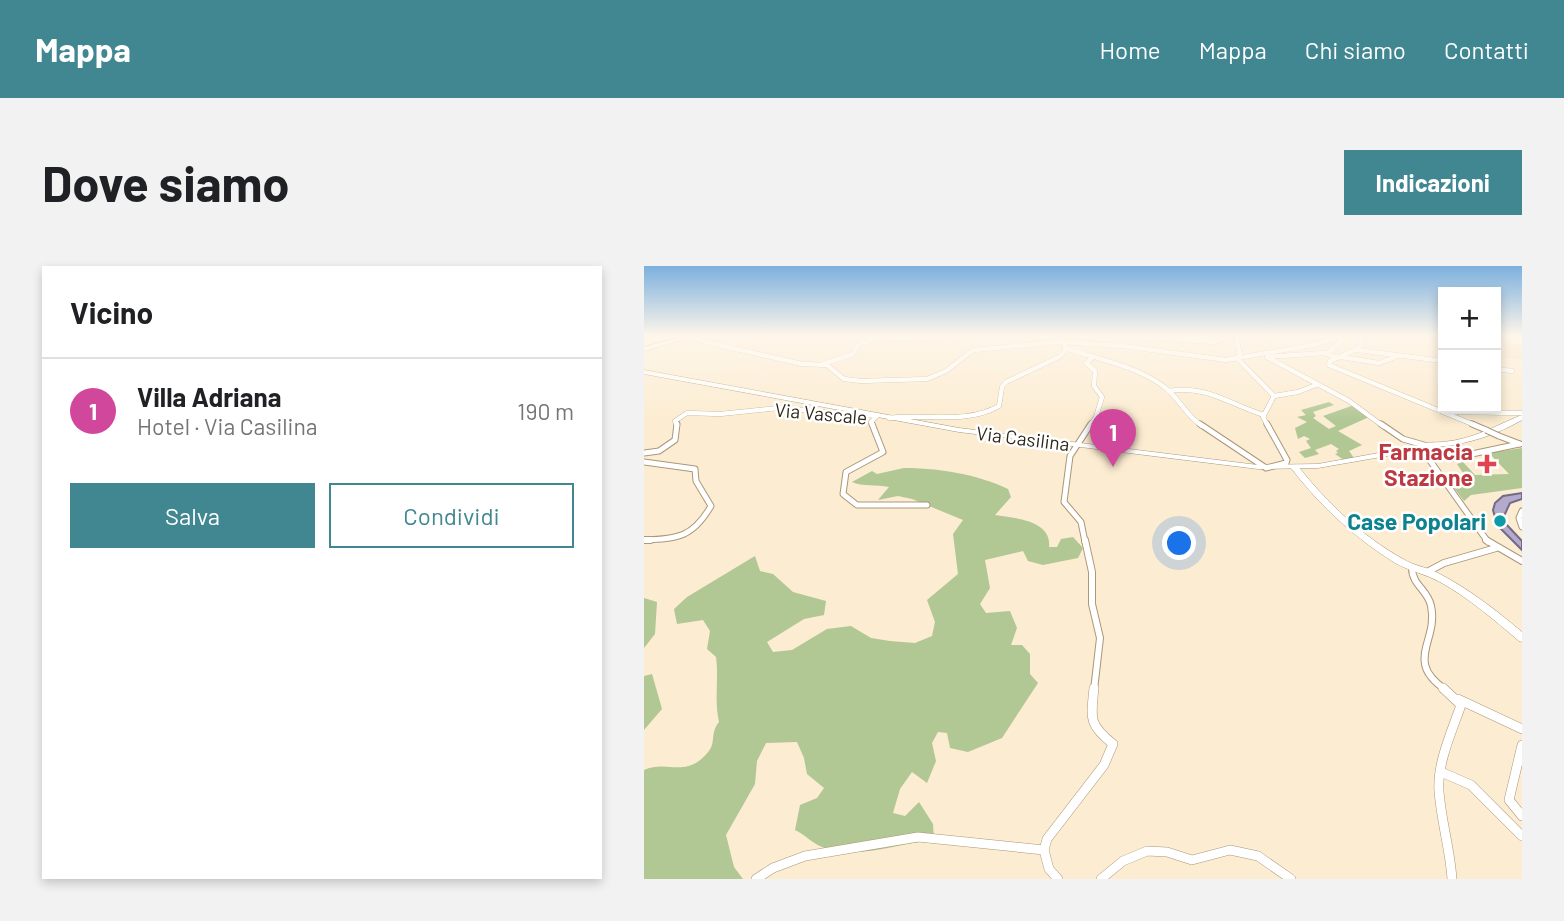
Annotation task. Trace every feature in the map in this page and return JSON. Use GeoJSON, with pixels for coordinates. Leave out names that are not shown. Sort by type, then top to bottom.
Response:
{"type":"FeatureCollection","features":[{"type":"Feature","properties":{"kind":"main road","name":"Via Casilina"},"geometry":{"type":"LineString","coordinates":[[644,372],[967,432],[1266,468],[1295,468],[1422,448],[1438,454],[1490,433],[1522,415]]}},
{"type":"Feature","properties":{"kind":"main road"},"geometry":{"type":"LineString","coordinates":[[1422,448],[1438,454]]}},
{"type":"Feature","properties":{"kind":"street"},"geometry":{"type":"LineString","coordinates":[[806,364],[830,367],[843,378],[854,381],[922,380],[943,373],[955,364]]}},
{"type":"Feature","properties":{"kind":"street"},"geometry":{"type":"LineString","coordinates":[[821,365],[825,364]]}},
{"type":"Feature","properties":{"kind":"street"},"geometry":{"type":"LineString","coordinates":[[889,418],[965,416],[994,410],[999,405],[1002,388],[1007,382],[1044,364]]}},
{"type":"Feature","properties":{"kind":"street"},"geometry":{"type":"LineString","coordinates":[[1058,879],[1049,869],[1044,850],[1047,839],[1104,765],[1113,748],[1113,744],[1098,732],[1091,719],[1100,638],[1092,604],[1092,572],[1081,522],[1064,502],[1066,473],[1076,445],[1096,417],[1102,397],[1094,387],[1096,372],[1087,364]]}},
{"type":"Feature","properties":{"kind":"street"},"geometry":{"type":"LineString","coordinates":[[1112,364],[1142,374],[1169,391],[1190,418],[1266,468],[1287,460],[1272,436],[1264,415],[1211,391],[1186,388],[1169,391]]}},
{"type":"Feature","properties":{"kind":"street"},"geometry":{"type":"LineString","coordinates":[[1239,364],[1274,396],[1298,393],[1316,385]]}},
{"type":"Feature","properties":{"kind":"street"},"geometry":{"type":"LineString","coordinates":[[1277,364],[1354,404],[1393,434],[1422,448]]}},
{"type":"Feature","properties":{"kind":"street"},"geometry":{"type":"LineString","coordinates":[[1329,364],[1438,410]]}},
{"type":"Feature","properties":{"kind":"street"},"geometry":{"type":"LineString","coordinates":[[1501,370],[1512,371]]}},
{"type":"Feature","properties":{"kind":"street"},"geometry":{"type":"LineString","coordinates":[[1264,415],[1274,396]]}},
{"type":"Feature","properties":{"kind":"street","name":"Via Vascale"},"geometry":{"type":"LineString","coordinates":[[644,453],[659,451],[675,440],[675,421],[687,413],[720,414],[778,408],[877,416]]}},
{"type":"Feature","properties":{"kind":"street"},"geometry":{"type":"LineString","coordinates":[[1445,413],[1520,444]]}},
{"type":"Feature","properties":{"kind":"street"},"geometry":{"type":"LineString","coordinates":[[1469,413],[1522,415]]}},
{"type":"Feature","properties":{"kind":"street","name":"Via Vascale"},"geometry":{"type":"LineString","coordinates":[[877,416],[871,422],[883,452],[846,472],[843,494],[857,505],[927,505]]}},
{"type":"Feature","properties":{"kind":"street"},"geometry":{"type":"LineString","coordinates":[[1438,454],[1456,458],[1520,444]]}},
{"type":"Feature","properties":{"kind":"street"},"geometry":{"type":"LineString","coordinates":[[1438,454],[1482,535],[1496,548],[1522,561]]}},
{"type":"Feature","properties":{"kind":"street"},"geometry":{"type":"LineString","coordinates":[[644,462],[695,469],[696,481],[711,506],[703,521],[680,539],[644,540]]}},
{"type":"Feature","properties":{"kind":"street"},"geometry":{"type":"LineString","coordinates":[[1295,468],[1315,494],[1341,518],[1394,558],[1412,568],[1427,572],[1473,600],[1522,638]]}},
{"type":"Feature","properties":{"kind":"street"},"geometry":{"type":"LineString","coordinates":[[1522,511],[1519,518],[1522,527]]}},
{"type":"Feature","properties":{"kind":"street"},"geometry":{"type":"LineString","coordinates":[[1427,572],[1444,562],[1481,555],[1496,548]]}},
{"type":"Feature","properties":{"kind":"street"},"geometry":{"type":"LineString","coordinates":[[1412,568],[1412,578],[1432,607],[1424,647],[1425,669],[1432,680],[1458,699],[1522,729]]}},
{"type":"Feature","properties":{"kind":"street"},"geometry":{"type":"LineString","coordinates":[[1452,879],[1448,837],[1439,797],[1441,772],[1460,708],[1458,699]]}},
{"type":"Feature","properties":{"kind":"street"},"geometry":{"type":"LineString","coordinates":[[1522,745],[1509,795],[1511,804],[1522,816]]}},
{"type":"Feature","properties":{"kind":"street"},"geometry":{"type":"LineString","coordinates":[[1441,772],[1471,785],[1522,836]]}},
{"type":"Feature","properties":{"kind":"street"},"geometry":{"type":"LineString","coordinates":[[756,879],[773,868],[805,856],[918,837],[1044,850]]}},
{"type":"Feature","properties":{"kind":"street"},"geometry":{"type":"LineString","coordinates":[[1101,879],[1122,859],[1137,852],[1168,852],[1188,859],[1197,859],[1218,852],[1241,849],[1252,852],[1291,879]]}},
{"type":"Feature","properties":{"kind":"green space"},"geometry":{"type":"Polygon","coordinates":[[[1329,402],[1334,405],[1313,412],[1316,416],[1313,418],[1329,429],[1336,426],[1323,416],[1354,405],[1369,417],[1338,431],[1362,445],[1349,451],[1354,458],[1344,460],[1335,454],[1339,449],[1331,444],[1315,450],[1319,454],[1305,458],[1299,452],[1311,448],[1306,441],[1310,439],[1304,436],[1298,439],[1295,428],[1307,422],[1297,417],[1306,415],[1301,410],[1329,402]]]}},
{"type":"Feature","properties":{"kind":"green space"},"geometry":{"type":"Polygon","coordinates":[[[1522,448],[1522,488],[1471,495],[1464,501],[1445,476],[1465,476],[1457,464],[1463,462],[1475,475],[1509,474],[1489,453],[1522,448]]]}},
{"type":"Feature","properties":{"kind":"green space"},"geometry":{"type":"Polygon","coordinates":[[[904,468],[957,473],[1008,489],[1011,497],[995,515],[1021,519],[1038,526],[1048,538],[1049,547],[1057,547],[1061,539],[1073,537],[1083,548],[1078,558],[1043,565],[1028,561],[1023,551],[985,560],[990,588],[980,604],[986,613],[1010,611],[1017,628],[1011,645],[1022,645],[1030,654],[1030,674],[1038,683],[1002,738],[968,752],[950,748],[947,733],[938,732],[932,743],[936,761],[927,783],[912,772],[900,789],[893,813],[905,816],[919,802],[933,824],[934,840],[862,852],[835,851],[818,845],[795,830],[800,805],[817,798],[824,788],[807,774],[797,742],[766,743],[757,761],[755,784],[726,835],[734,867],[743,879],[644,879],[644,770],[661,766],[685,767],[701,760],[711,748],[719,722],[716,657],[707,649],[710,631],[703,620],[677,624],[674,609],[687,597],[755,556],[760,571],[773,574],[793,592],[826,601],[824,615],[804,619],[767,642],[773,652],[792,650],[827,629],[851,626],[871,638],[890,641],[915,643],[932,636],[935,622],[927,600],[958,574],[953,534],[963,520],[912,499],[898,496],[878,500],[889,487],[852,482],[872,471],[877,474],[904,468]]]}},
{"type":"Feature","properties":{"kind":"green space"},"geometry":{"type":"Polygon","coordinates":[[[644,598],[657,602],[655,634],[644,648],[644,598]]]}},
{"type":"Feature","properties":{"kind":"green space"},"geometry":{"type":"Polygon","coordinates":[[[652,674],[662,709],[644,730],[644,676],[652,674]]]}},
{"type":"Feature","properties":{"kind":"building","name":"Case Popolari"},"geometry":{"type":"Polygon","coordinates":[[[1522,493],[1522,499],[1510,503],[1504,516],[1506,524],[1522,541],[1522,550],[1497,525],[1493,510],[1495,503],[1503,496],[1522,493]]]}},
{"type":"Feature","properties":{"kind":"place","name":"Farmacia Stazione"},"geometry":{"type":"Point","coordinates":[1487,464]}},
{"type":"Feature","properties":{"kind":"place","name":"Villa Adriana"},"geometry":{"type":"Point","coordinates":[1113,467]}},
{"type":"Feature","properties":{"kind":"place","name":"Case Popolari"},"geometry":{"type":"Point","coordinates":[1500,521]}}]}
